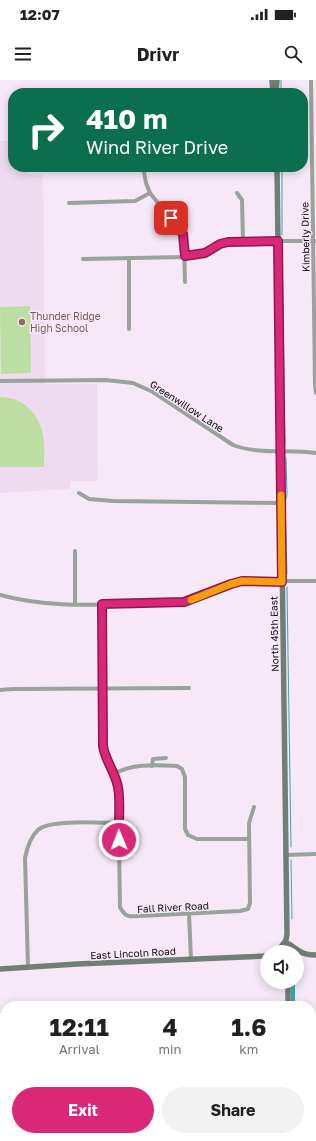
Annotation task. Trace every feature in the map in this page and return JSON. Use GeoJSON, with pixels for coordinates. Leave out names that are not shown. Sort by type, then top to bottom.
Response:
{"type":"FeatureCollection","features":[{"type":"Feature","properties":{"kind":"main road","name":"North 45th East"},"geometry":{"type":"LineString","coordinates":[[277,172],[287,934],[286,940],[282,945]]}},
{"type":"Feature","properties":{"kind":"main road","name":"North 45th East"},"geometry":{"type":"LineString","coordinates":[[287,934],[293,945]]}},
{"type":"Feature","properties":{"kind":"main road"},"geometry":{"type":"LineString","coordinates":[[304,954],[316,955]]}},
{"type":"Feature","properties":{"kind":"main road"},"geometry":{"type":"LineString","coordinates":[[304,956],[309,955]]}},
{"type":"Feature","properties":{"kind":"main road","name":"East Lincoln Road"},"geometry":{"type":"LineString","coordinates":[[0,969],[260,956]]}},
{"type":"Feature","properties":{"kind":"main road"},"geometry":{"type":"LineString","coordinates":[[288,989],[288,1001]]}},
{"type":"Feature","properties":{"kind":"street","name":"Kimberly Drive"},"geometry":{"type":"LineString","coordinates":[[311,80],[315,241],[316,393]]}},
{"type":"Feature","properties":{"kind":"street"},"geometry":{"type":"LineString","coordinates":[[144,172],[146,184],[150,193],[183,234],[185,282]]}},
{"type":"Feature","properties":{"kind":"street"},"geometry":{"type":"LineString","coordinates":[[69,203],[134,201],[150,193]]}},
{"type":"Feature","properties":{"kind":"street"},"geometry":{"type":"LineString","coordinates":[[237,193],[242,200],[243,241]]}},
{"type":"Feature","properties":{"kind":"street"},"geometry":{"type":"LineString","coordinates":[[83,259],[185,256],[205,253],[220,244],[228,242],[315,241]]}},
{"type":"Feature","properties":{"kind":"street"},"geometry":{"type":"LineString","coordinates":[[129,258],[129,329]]}},
{"type":"Feature","properties":{"kind":"street","name":"Greenwillow Lane"},"geometry":{"type":"LineString","coordinates":[[0,381],[106,380],[134,383],[153,392],[233,445],[245,450],[302,451],[316,453]]}},
{"type":"Feature","properties":{"kind":"street"},"geometry":{"type":"LineString","coordinates":[[79,493],[89,499],[113,501],[281,503]]}},
{"type":"Feature","properties":{"kind":"street"},"geometry":{"type":"LineString","coordinates":[[75,552],[75,604]]}},
{"type":"Feature","properties":{"kind":"street"},"geometry":{"type":"LineString","coordinates":[[0,596],[75,604],[184,602],[242,581],[316,581]]}},
{"type":"Feature","properties":{"kind":"street","name":"Fall River Road"},"geometry":{"type":"LineString","coordinates":[[102,604],[103,746],[118,788],[120,908],[123,914],[130,917],[240,911],[248,909],[250,903],[249,839]]}},
{"type":"Feature","properties":{"kind":"street"},"geometry":{"type":"LineString","coordinates":[[0,690],[189,688]]}},
{"type":"Feature","properties":{"kind":"street"},"geometry":{"type":"LineString","coordinates":[[152,766],[153,759],[166,758]]}},
{"type":"Feature","properties":{"kind":"street"},"geometry":{"type":"LineString","coordinates":[[114,774],[129,768],[152,766],[176,766],[182,769],[185,777],[185,829],[188,835],[197,839],[249,839],[249,822],[254,807]]}},
{"type":"Feature","properties":{"kind":"street"},"geometry":{"type":"LineString","coordinates":[[28,967],[25,858],[32,838],[38,829],[56,823],[118,823]]}},
{"type":"Feature","properties":{"kind":"street"},"geometry":{"type":"LineString","coordinates":[[285,855],[316,854]]}},
{"type":"Feature","properties":{"kind":"street"},"geometry":{"type":"LineString","coordinates":[[189,914],[191,959]]}},
{"type":"Feature","properties":{"kind":"shaded area","name":"Thunder Ridge High School"},"geometry":{"type":"Polygon","coordinates":[[[8,140],[8,172],[27,172],[27,174],[43,175],[45,384],[97,384],[98,481],[71,481],[70,489],[0,493],[0,141],[8,140]]]}},
{"type":"Feature","properties":{"kind":"green space"},"geometry":{"type":"Polygon","coordinates":[[[30,306],[31,373],[1,374],[0,307],[30,306]]]}},
{"type":"Feature","properties":{"kind":"green space"},"geometry":{"type":"Polygon","coordinates":[[[0,397],[23,403],[34,413],[41,427],[44,439],[44,467],[0,467],[0,397]]]}},
{"type":"Feature","properties":{"kind":"waterway"},"geometry":{"type":"LineString","coordinates":[[281,80],[281,88]]}},
{"type":"Feature","properties":{"kind":"waterway"},"geometry":{"type":"LineString","coordinates":[[282,172],[282,235]]}},
{"type":"Feature","properties":{"kind":"waterway"},"geometry":{"type":"LineString","coordinates":[[282,246],[285,445]]}},
{"type":"Feature","properties":{"kind":"waterway"},"geometry":{"type":"LineString","coordinates":[[286,458],[287,495],[285,503],[287,574]]}},
{"type":"Feature","properties":{"kind":"waterway"},"geometry":{"type":"LineString","coordinates":[[287,587],[291,847]]}},
{"type":"Feature","properties":{"kind":"waterway"},"geometry":{"type":"LineString","coordinates":[[291,860],[292,919]]}},
{"type":"Feature","properties":{"kind":"waterway"},"geometry":{"type":"LineString","coordinates":[[293,989],[293,1001]]}},
{"type":"Feature","properties":{"kind":"slow traffic"},"geometry":{"type":"LineString","coordinates":[[191,600],[242,581],[282,582],[281,495]]}},
{"type":"Feature","properties":{"kind":"place","name":"Thunder Ridge High School"},"geometry":{"type":"Point","coordinates":[22,322]}},
{"type":"Feature","properties":{"kind":"route"},"geometry":{"type":"LineString","coordinates":[[119,840],[118,788],[103,746],[102,604],[184,602],[242,581],[282,582],[277,261],[278,241],[228,242],[220,244],[200,255],[185,256],[183,234],[171,218]]}}]}
